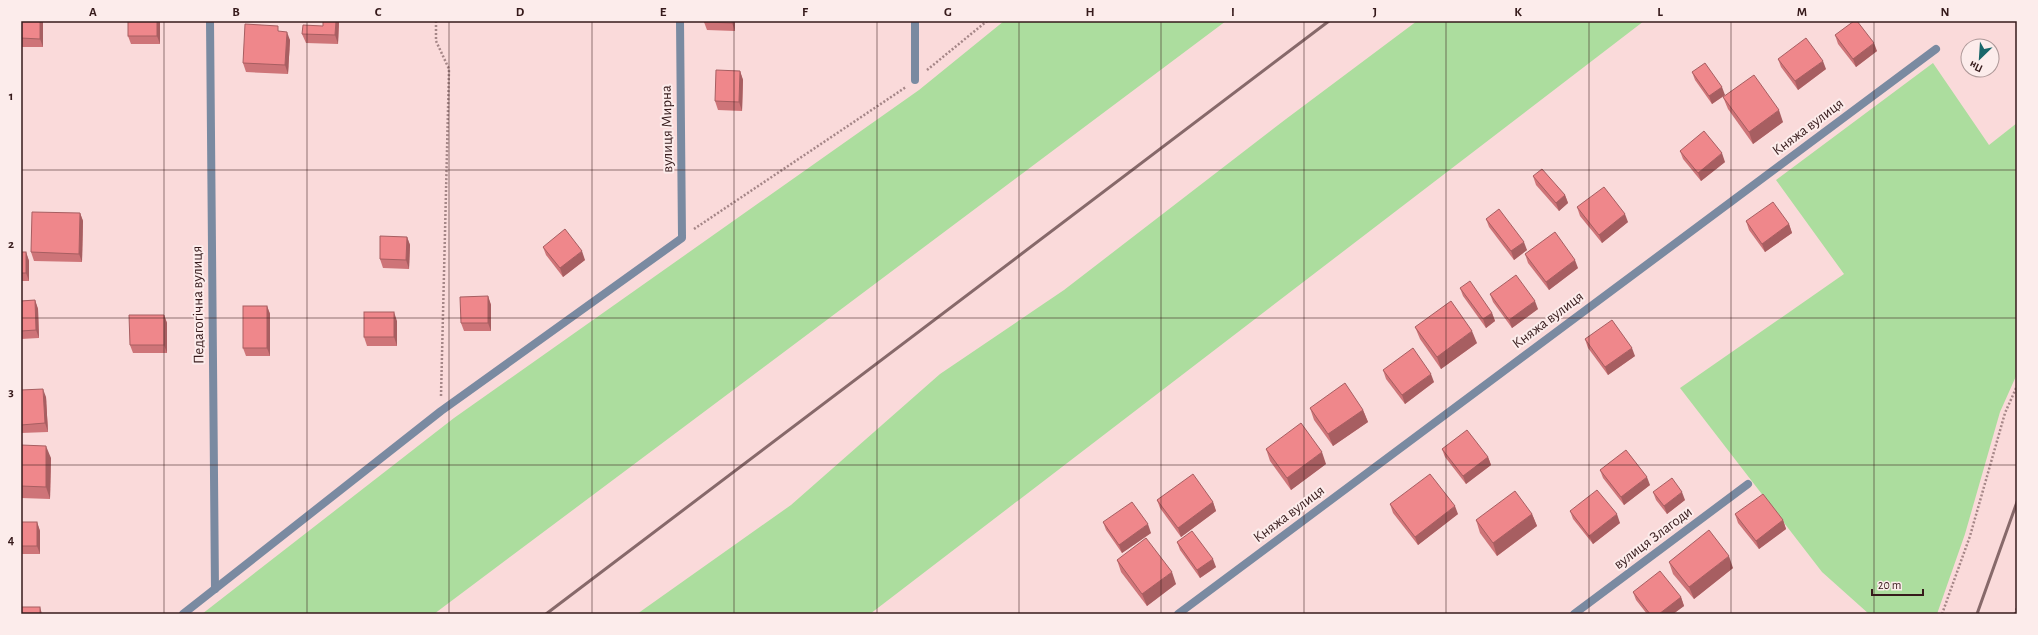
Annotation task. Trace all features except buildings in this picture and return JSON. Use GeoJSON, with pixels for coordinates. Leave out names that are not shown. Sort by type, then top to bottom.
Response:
{"type":"FeatureCollection","features":[{"type":"Feature","properties":{"kind":"street","name":"Педагогічна вулиця"},"geometry":{"type":"LineString","coordinates":[[210,21],[215,589]]}},
{"type":"Feature","properties":{"kind":"street","name":"вулиця Мирна"},"geometry":{"type":"LineString","coordinates":[[680,21],[682,238]]}},
{"type":"Feature","properties":{"kind":"street"},"geometry":{"type":"LineString","coordinates":[[914,21],[915,80]]}},
{"type":"Feature","properties":{"kind":"street","name":"Княжа вулиця"},"geometry":{"type":"LineString","coordinates":[[1178,614],[1936,49]]}},
{"type":"Feature","properties":{"kind":"street"},"geometry":{"type":"LineString","coordinates":[[183,614],[441,411],[682,238]]}},
{"type":"Feature","properties":{"kind":"street","name":"вулиця Злагоди"},"geometry":{"type":"LineString","coordinates":[[1574,614],[1748,484]]}},
{"type":"Feature","properties":{"kind":"path"},"geometry":{"type":"LineString","coordinates":[[436,21],[436,41],[449,69],[441,411]]}},
{"type":"Feature","properties":{"kind":"path"},"geometry":{"type":"LineString","coordinates":[[682,238],[915,80],[987,21]]}},
{"type":"Feature","properties":{"kind":"path"},"geometry":{"type":"LineString","coordinates":[[1942,614],[1970,536],[2005,414],[2017,386]]}},
{"type":"Feature","properties":{"kind":"path"},"geometry":{"type":"LineString","coordinates":[[2015,614],[2017,607]]}},
{"type":"Feature","properties":{"kind":"green space"},"geometry":{"type":"Polygon","coordinates":[[[1004,21],[1226,21],[434,614],[202,614],[454,418],[919,90],[1004,21]]]}},
{"type":"Feature","properties":{"kind":"green space"},"geometry":{"type":"Polygon","coordinates":[[[1417,21],[1644,21],[870,614],[637,614],[791,505],[940,374],[1064,290],[1286,119],[1417,21]]]}},
{"type":"Feature","properties":{"kind":"green space"},"geometry":{"type":"Polygon","coordinates":[[[1933,63],[1989,145],[2017,123],[2017,374],[2000,412],[1965,534],[1937,614],[1869,614],[1822,572],[1680,388],[1844,274],[1776,180],[1933,63]]]}},
{"type":"Feature","properties":{"kind":"railway"},"geometry":{"type":"LineString","coordinates":[[546,614],[1329,21]]}},
{"type":"Feature","properties":{"kind":"railway"},"geometry":{"type":"LineString","coordinates":[[1977,614],[2017,502]]}}]}
